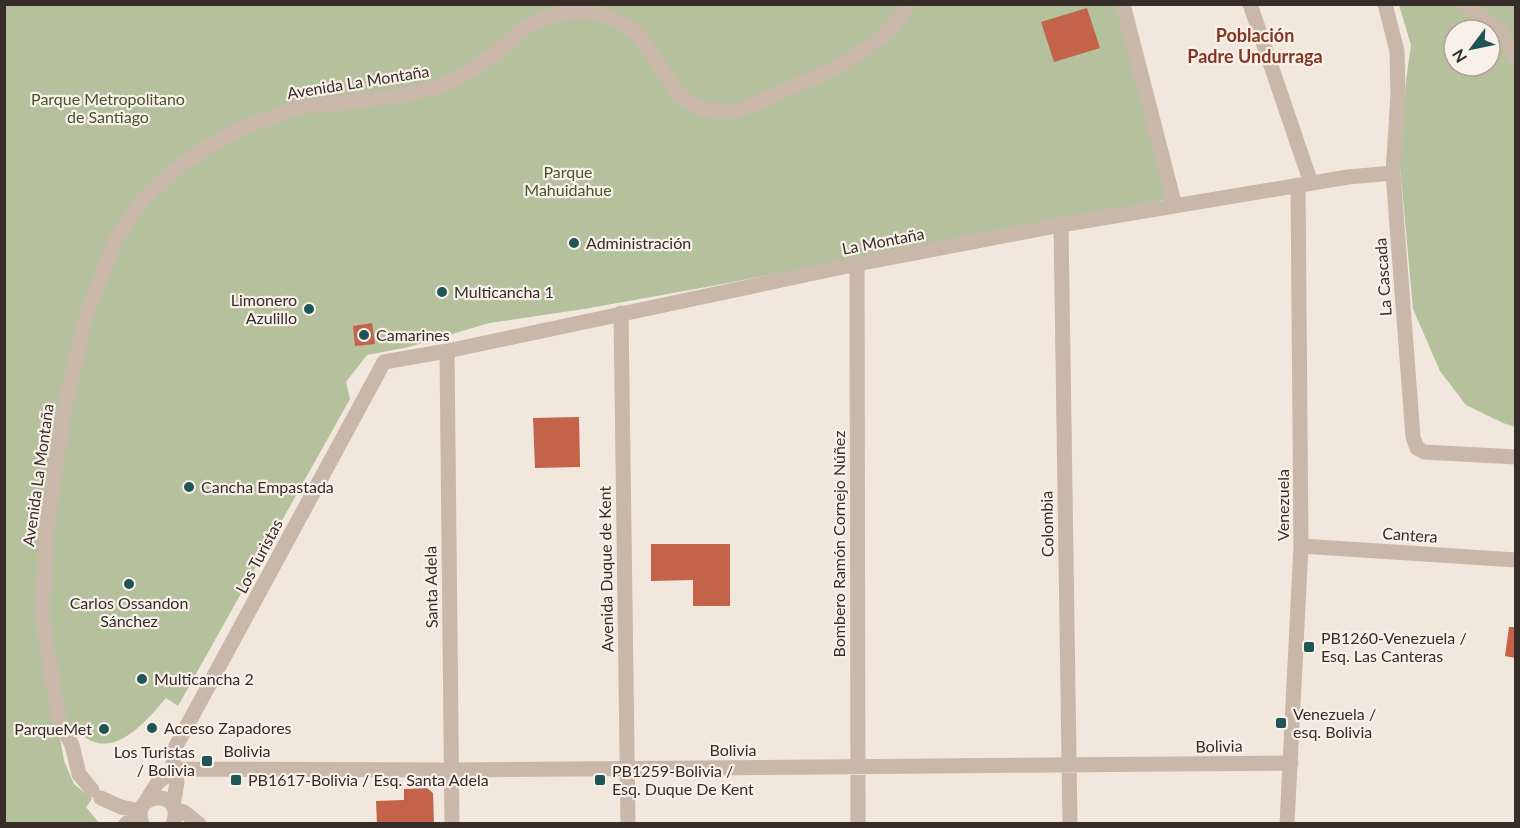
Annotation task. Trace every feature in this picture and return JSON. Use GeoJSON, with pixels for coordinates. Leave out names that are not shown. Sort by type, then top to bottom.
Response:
{"type":"FeatureCollection","features":[{"type":"Feature","properties":{"kind":"street","name":"Avenida La Montaña"},"geometry":{"type":"LineString","coordinates":[[174,813],[163,798],[154,798],[143,812],[121,807],[97,794],[79,774],[72,745],[60,722],[42,617],[47,529],[63,415],[86,316],[115,241],[142,200],[183,164],[236,131],[295,108],[400,96],[440,86],[459,78],[492,56],[522,30],[540,20],[566,11],[590,11],[610,16],[634,30],[678,94],[698,107],[720,112],[740,110],[852,59],[883,37],[903,14],[907,4]]}},
{"type":"Feature","properties":{"kind":"street"},"geometry":{"type":"LineString","coordinates":[[1123,4],[1175,206]]}},
{"type":"Feature","properties":{"kind":"street","name":"Venezuela"},"geometry":{"type":"LineString","coordinates":[[1250,4],[1305,184],[1301,546],[1287,824]]}},
{"type":"Feature","properties":{"kind":"street","name":"La Cascada"},"geometry":{"type":"LineString","coordinates":[[1385,4],[1397,51],[1393,173],[1413,437],[1417,448],[1424,452],[1515,457]]}},
{"type":"Feature","properties":{"kind":"street"},"geometry":{"type":"LineString","coordinates":[[1463,4],[1500,31],[1515,58]]}},
{"type":"Feature","properties":{"kind":"street","name":"La Montaña"},"geometry":{"type":"LineString","coordinates":[[384,362],[447,351],[856,264],[1061,225],[1305,184],[1393,173]]}},
{"type":"Feature","properties":{"kind":"street","name":"Colombia"},"geometry":{"type":"LineString","coordinates":[[1061,225],[1070,824]]}},
{"type":"Feature","properties":{"kind":"street","name":"Bombero Ramón Cornejo Núñez"},"geometry":{"type":"LineString","coordinates":[[856,264],[858,824]]}},
{"type":"Feature","properties":{"kind":"street","name":"Avenida Duque de Kent"},"geometry":{"type":"LineString","coordinates":[[621,313],[628,824]]}},
{"type":"Feature","properties":{"kind":"street","name":"Santa Adela"},"geometry":{"type":"LineString","coordinates":[[447,351],[452,824]]}},
{"type":"Feature","properties":{"kind":"street","name":"Los Turistas"},"geometry":{"type":"LineString","coordinates":[[174,813],[177,782],[173,761],[176,746],[384,362]]}},
{"type":"Feature","properties":{"kind":"street","name":"Cantera"},"geometry":{"type":"LineString","coordinates":[[1301,546],[1515,560]]}},
{"type":"Feature","properties":{"kind":"street","name":"Bolivia"},"geometry":{"type":"LineString","coordinates":[[175,769],[451,770],[1291,763]]}},
{"type":"Feature","properties":{"kind":"street"},"geometry":{"type":"LineString","coordinates":[[126,824],[143,812],[158,782],[175,769]]}},
{"type":"Feature","properties":{"kind":"street"},"geometry":{"type":"LineString","coordinates":[[174,813],[184,812],[199,824]]}},
{"type":"Feature","properties":{"kind":"green space","name":"Parque Mahuidahue"},"geometry":{"type":"Polygon","coordinates":[[[5,5],[1116,5],[1169,199],[712,286],[489,323],[409,347],[367,355],[346,382],[350,399],[178,706],[166,698],[137,729],[113,742],[101,743],[88,739],[76,729],[59,732],[64,761],[74,784],[92,799],[86,807],[99,823],[5,824],[5,5]]]}},
{"type":"Feature","properties":{"kind":"green space"},"geometry":{"type":"Polygon","coordinates":[[[1399,5],[1515,5],[1515,427],[1466,405],[1440,371],[1413,309],[1400,165],[1411,45],[1399,5]]]}},
{"type":"Feature","properties":{"kind":"building"},"geometry":{"type":"Polygon","coordinates":[[[1087,8],[1100,48],[1054,62],[1041,22],[1087,8]]]}},
{"type":"Feature","properties":{"kind":"building","name":"Camarines"},"geometry":{"type":"Polygon","coordinates":[[[372,323],[375,344],[355,346],[353,326],[372,323]]]}},
{"type":"Feature","properties":{"kind":"building"},"geometry":{"type":"Polygon","coordinates":[[[579,417],[580,467],[535,468],[533,418],[579,417]]]}},
{"type":"Feature","properties":{"kind":"building"},"geometry":{"type":"Polygon","coordinates":[[[651,544],[730,544],[730,606],[693,606],[693,580],[651,581],[651,544]]]}},
{"type":"Feature","properties":{"kind":"building"},"geometry":{"type":"Polygon","coordinates":[[[1509,627],[1515,627],[1515,658],[1505,656],[1509,627]]]}},
{"type":"Feature","properties":{"kind":"building"},"geometry":{"type":"Polygon","coordinates":[[[427,788],[433,793],[434,824],[377,824],[376,801],[404,800],[404,789],[427,788]]]}},
{"type":"Feature","properties":{"kind":"place","name":"Administración"},"geometry":{"type":"Point","coordinates":[574,243]}},
{"type":"Feature","properties":{"kind":"place","name":"Multicancha 1"},"geometry":{"type":"Point","coordinates":[442,292]}},
{"type":"Feature","properties":{"kind":"place","name":"Limonero Azulillo"},"geometry":{"type":"Point","coordinates":[309,309]}},
{"type":"Feature","properties":{"kind":"place","name":"Camarines"},"geometry":{"type":"Point","coordinates":[364,335]}},
{"type":"Feature","properties":{"kind":"place","name":"Cancha Empastada"},"geometry":{"type":"Point","coordinates":[189,487]}},
{"type":"Feature","properties":{"kind":"place","name":"Carlos Ossandon Sánchez"},"geometry":{"type":"Point","coordinates":[129,584]}},
{"type":"Feature","properties":{"kind":"place","name":"PB1260-Venezuela / Esq. Las Canteras"},"geometry":{"type":"Point","coordinates":[1309,647]}},
{"type":"Feature","properties":{"kind":"place","name":"Multicancha 2"},"geometry":{"type":"Point","coordinates":[142,679]}},
{"type":"Feature","properties":{"kind":"place","name":"Venezuela / esq. Bolivia"},"geometry":{"type":"Point","coordinates":[1281,723]}},
{"type":"Feature","properties":{"kind":"place","name":"Acceso Zapadores"},"geometry":{"type":"Point","coordinates":[152,728]}},
{"type":"Feature","properties":{"kind":"place","name":"ParqueMet"},"geometry":{"type":"Point","coordinates":[104,729]}},
{"type":"Feature","properties":{"kind":"place","name":"Los Turistas / Bolivia"},"geometry":{"type":"Point","coordinates":[207,761]}},
{"type":"Feature","properties":{"kind":"place","name":"PB1617-Bolivia / Esq. Santa Adela"},"geometry":{"type":"Point","coordinates":[236,780]}},
{"type":"Feature","properties":{"kind":"place","name":"PB1259-Bolivia / Esq. Duque De Kent"},"geometry":{"type":"Point","coordinates":[600,780]}},
{"type":"Feature","properties":{"kind":"district","name":"Población Padre Undurraga"},"geometry":{"type":"Point","coordinates":[1255,46]}},
{"type":"Feature","properties":{"kind":"park label","name":"Parque Metropolitano de Santiago"},"geometry":{"type":"Point","coordinates":[108,108]}}]}
